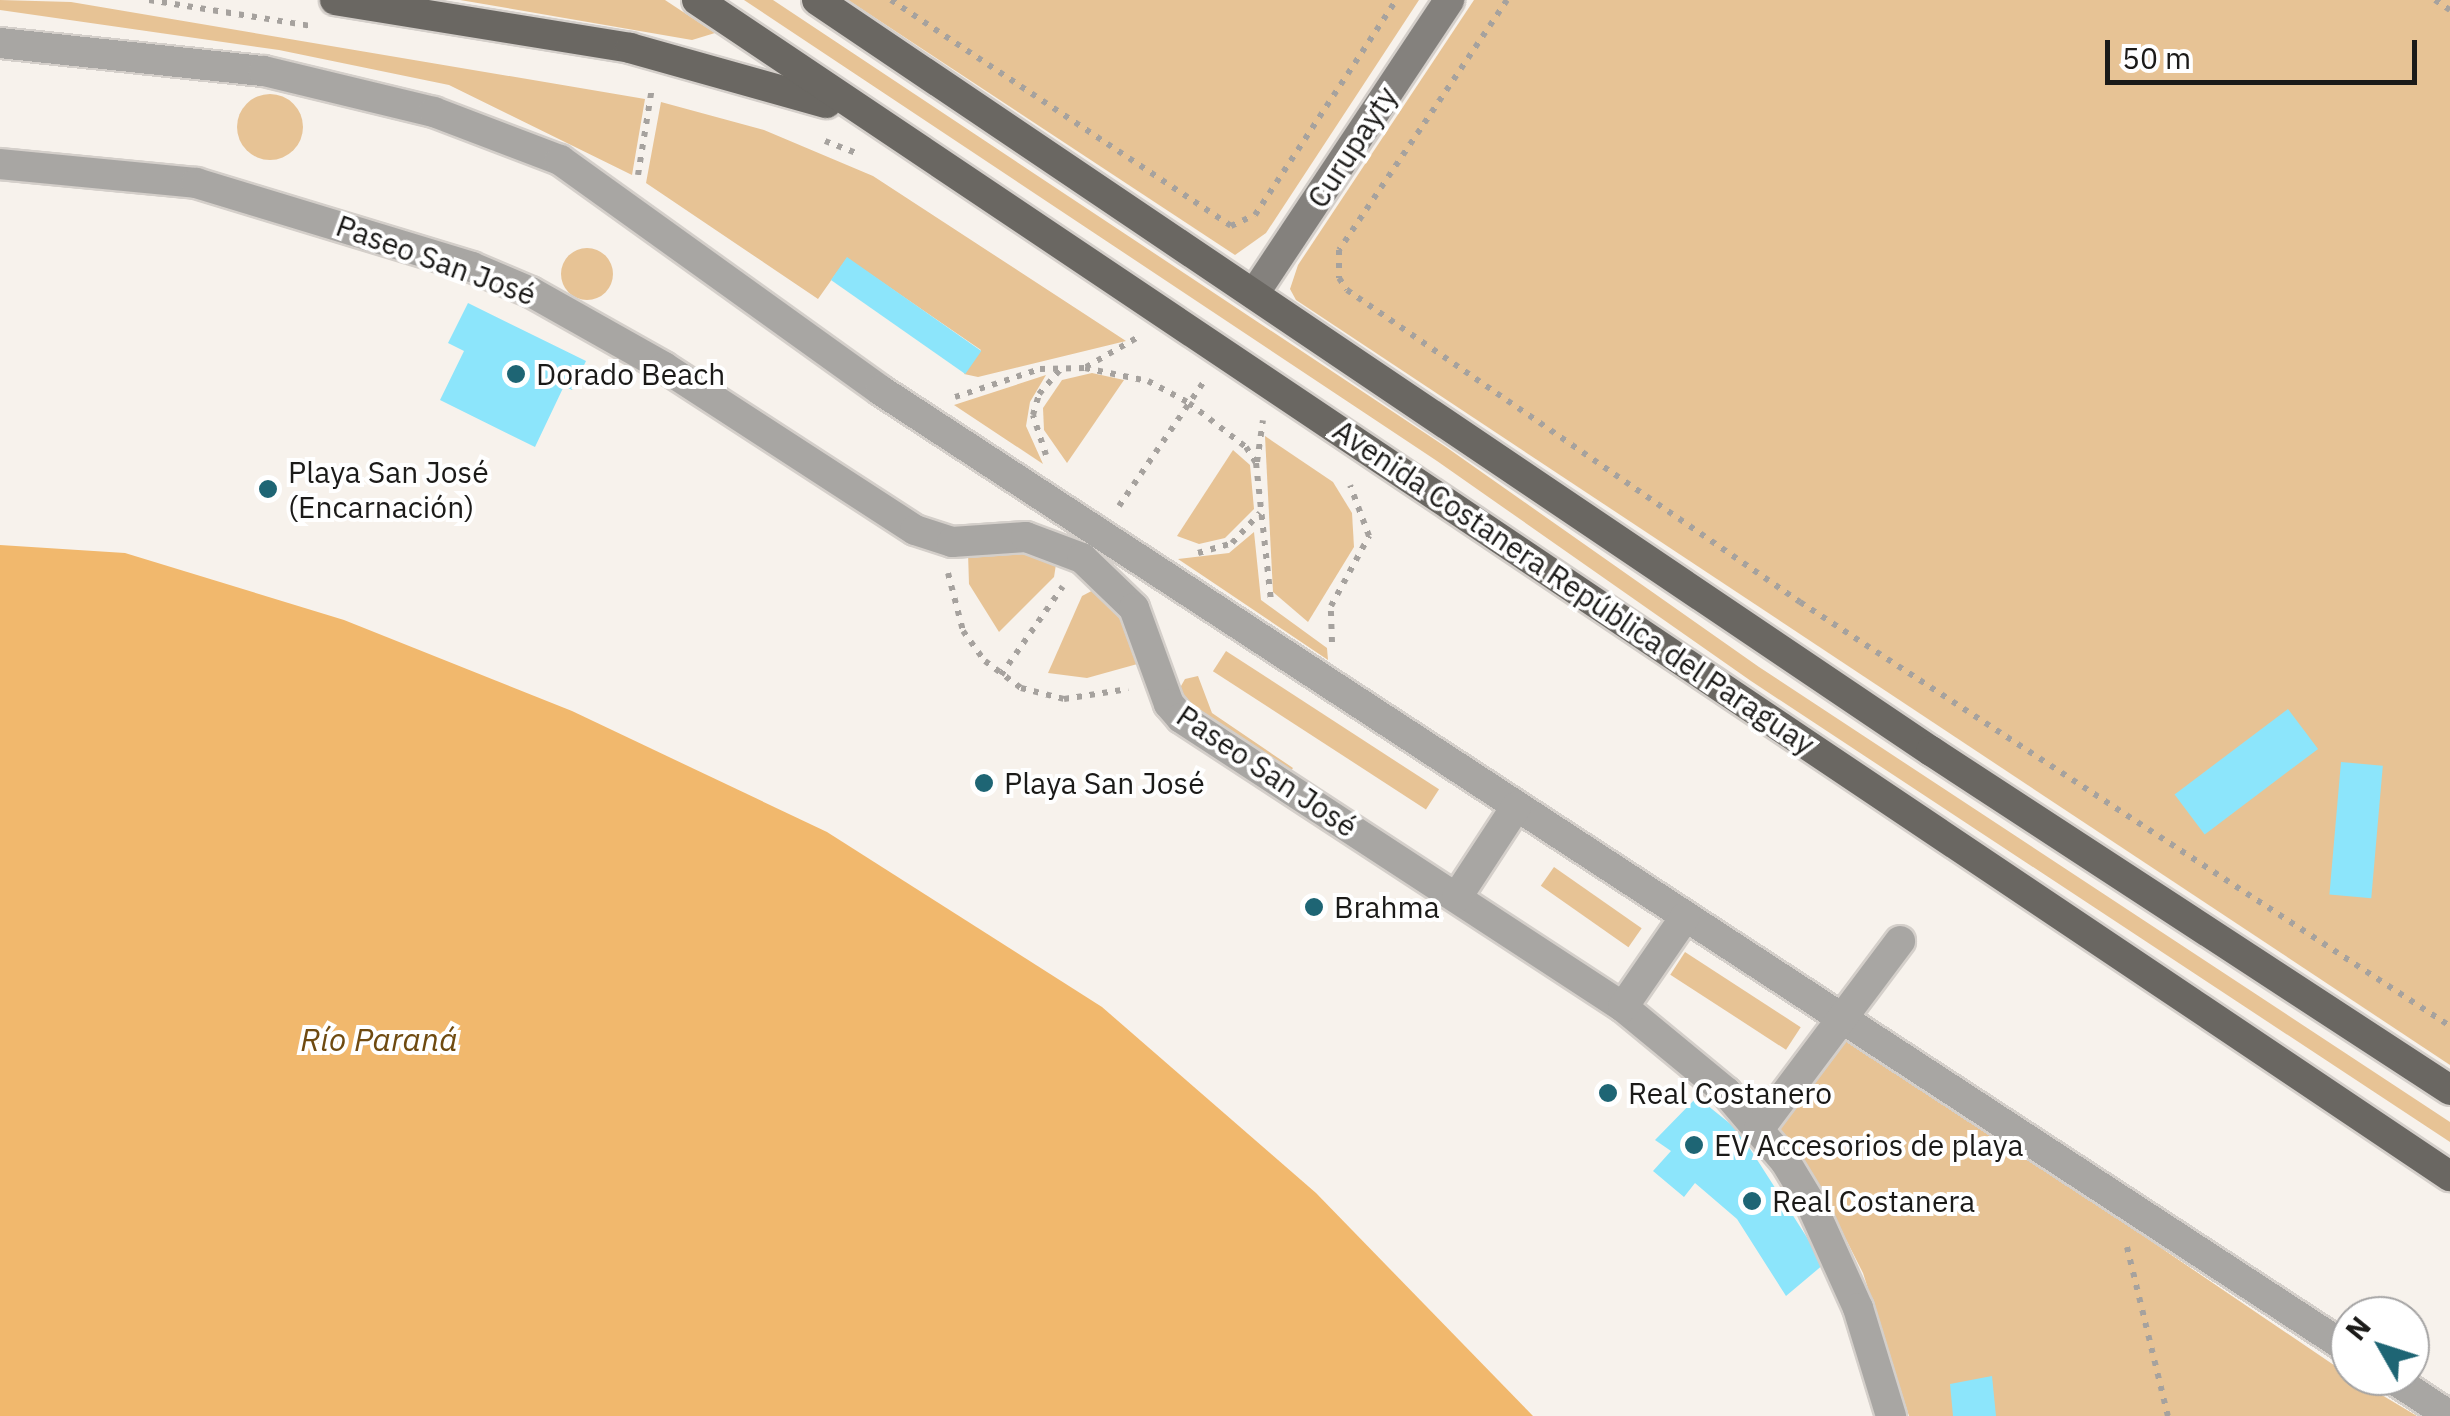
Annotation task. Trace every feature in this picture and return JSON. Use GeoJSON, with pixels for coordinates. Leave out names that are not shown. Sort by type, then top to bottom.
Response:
{"type":"FeatureCollection","features":[{"type":"Feature","properties":{"kind":"main road","name":"Avenida Costanera República del Paraguay"},"geometry":{"type":"LineString","coordinates":[[697,0],[862,115],[1114,275],[2450,1176]]}},
{"type":"Feature","properties":{"kind":"main road"},"geometry":{"type":"LineString","coordinates":[[816,0],[1931,750],[2450,1090]]}},
{"type":"Feature","properties":{"kind":"main road"},"geometry":{"type":"LineString","coordinates":[[332,14],[656,53],[862,115]]}},
{"type":"Feature","properties":{"kind":"street","name":"Curupayty"},"geometry":{"type":"LineString","coordinates":[[1254,294],[1448,0]]}},
{"type":"Feature","properties":{"kind":"street"},"geometry":{"type":"LineString","coordinates":[[0,43],[246,68],[359,92],[514,138],[560,160],[633,208],[880,390],[2330,1337]]}},
{"type":"Feature","properties":{"kind":"street","name":"Paseo San José"},"geometry":{"type":"LineString","coordinates":[[0,164],[102,182],[196,183],[468,278],[532,292],[796,468],[915,530],[952,542],[1026,538],[1082,558],[1134,608],[1161,679],[1182,718],[1623,1006],[1697,1064],[1759,1129],[1833,1247],[1891,1416]]}},
{"type":"Feature","properties":{"kind":"street"},"geometry":{"type":"LineString","coordinates":[[1458,897],[1516,807]]}},
{"type":"Feature","properties":{"kind":"street"},"geometry":{"type":"LineString","coordinates":[[1623,1006],[1684,917]]}},
{"type":"Feature","properties":{"kind":"street"},"geometry":{"type":"LineString","coordinates":[[1759,1129],[1900,941]]}},
{"type":"Feature","properties":{"kind":"street"},"geometry":{"type":"LineString","coordinates":[[2420,1396],[2450,1416]]}},
{"type":"Feature","properties":{"kind":"path"},"geometry":{"type":"LineString","coordinates":[[149,0],[332,14]]}},
{"type":"Feature","properties":{"kind":"path"},"geometry":{"type":"LineString","coordinates":[[891,0],[1231,226],[1255,215],[1396,0]]}},
{"type":"Feature","properties":{"kind":"path"},"geometry":{"type":"LineString","coordinates":[[1506,0],[1339,250],[1339,278],[1348,290],[1800,602],[2450,1026]]}},
{"type":"Feature","properties":{"kind":"path"},"geometry":{"type":"LineString","coordinates":[[2434,0],[2450,10]]}},
{"type":"Feature","properties":{"kind":"path"},"geometry":{"type":"LineString","coordinates":[[638,84],[670,92]]}},
{"type":"Feature","properties":{"kind":"path"},"geometry":{"type":"LineString","coordinates":[[633,208],[652,87]]}},
{"type":"Feature","properties":{"kind":"path"},"geometry":{"type":"LineString","coordinates":[[816,137],[870,158]]}},
{"type":"Feature","properties":{"kind":"path"},"geometry":{"type":"LineString","coordinates":[[1127,324],[1159,346]]}},
{"type":"Feature","properties":{"kind":"path"},"geometry":{"type":"LineString","coordinates":[[1085,368],[1143,335]]}},
{"type":"Feature","properties":{"kind":"path"},"geometry":{"type":"LineString","coordinates":[[1190,368],[1220,388]]}},
{"type":"Feature","properties":{"kind":"path"},"geometry":{"type":"LineString","coordinates":[[1050,460],[1033,415],[1039,394],[1061,369]]}},
{"type":"Feature","properties":{"kind":"path"},"geometry":{"type":"LineString","coordinates":[[946,398],[1061,369],[1128,374],[1170,391],[1246,447],[1256,463]]}},
{"type":"Feature","properties":{"kind":"path"},"geometry":{"type":"LineString","coordinates":[[1250,406],[1276,424]]}},
{"type":"Feature","properties":{"kind":"path"},"geometry":{"type":"LineString","coordinates":[[1264,416],[1256,463],[1264,584],[1279,610]]}},
{"type":"Feature","properties":{"kind":"path"},"geometry":{"type":"LineString","coordinates":[[1321,638],[1335,648],[1327,620],[1369,536],[1363,505],[1344,477]]}},
{"type":"Feature","properties":{"kind":"path"},"geometry":{"type":"LineString","coordinates":[[1104,499],[1132,518]]}},
{"type":"Feature","properties":{"kind":"path"},"geometry":{"type":"LineString","coordinates":[[1193,553],[1232,543],[1261,513]]}},
{"type":"Feature","properties":{"kind":"path"},"geometry":{"type":"LineString","coordinates":[[952,542],[947,566],[953,610],[973,646],[1020,688],[1064,698],[1161,679]]}},
{"type":"Feature","properties":{"kind":"path"},"geometry":{"type":"LineString","coordinates":[[2113,1193],[2168,1416]]}},
{"type":"Feature","properties":{"kind":"shaded area"},"geometry":{"type":"Polygon","coordinates":[[[0,0],[71,2],[645,99],[632,175],[449,85],[279,50],[0,10],[0,0]]]}},
{"type":"Feature","properties":{"kind":"shaded area"},"geometry":{"type":"Polygon","coordinates":[[[460,0],[665,0],[715,33],[692,40],[460,0]]]}},
{"type":"Feature","properties":{"kind":"shaded area"},"geometry":{"type":"Polygon","coordinates":[[[744,0],[773,0],[1446,447],[1759,667],[2450,1122],[2450,1142],[1751,681],[1437,461],[744,0]]]}},
{"type":"Feature","properties":{"kind":"shaded area"},"geometry":{"type":"Polygon","coordinates":[[[848,0],[1419,0],[1266,233],[1235,255],[848,0]]]}},
{"type":"Feature","properties":{"kind":"shaded area"},"geometry":{"type":"Polygon","coordinates":[[[1474,0],[2450,0],[2450,1065],[1296,300],[1290,289],[1298,265],[1474,0]]]}},
{"type":"Feature","properties":{"kind":"shaded area"},"geometry":{"type":"Polygon","coordinates":[[[270,94],[283,96],[293,104],[301,114],[301,140],[293,150],[283,158],[270,160],[257,158],[247,150],[239,140],[237,127],[239,114],[247,104],[257,96],[270,94]]]}},
{"type":"Feature","properties":{"kind":"shaded area"},"geometry":{"type":"Polygon","coordinates":[[[661,102],[764,130],[873,176],[1126,341],[978,377],[964,374],[981,350],[847,258],[818,299],[646,183],[661,102]]]}},
{"type":"Feature","properties":{"kind":"shaded area"},"geometry":{"type":"Polygon","coordinates":[[[587,248],[605,256],[613,274],[605,292],[587,300],[569,292],[561,274],[569,256],[587,248]]]}},
{"type":"Feature","properties":{"kind":"shaded area"},"geometry":{"type":"Polygon","coordinates":[[[1092,373],[1124,380],[1067,463],[1044,430],[1043,408],[1062,380],[1092,373]]]}},
{"type":"Feature","properties":{"kind":"shaded area"},"geometry":{"type":"Polygon","coordinates":[[[1046,375],[1030,402],[1026,426],[1043,464],[954,405],[1046,375]]]}},
{"type":"Feature","properties":{"kind":"shaded area"},"geometry":{"type":"Polygon","coordinates":[[[1265,436],[1333,482],[1352,513],[1354,547],[1308,622],[1273,592],[1265,436]]]}},
{"type":"Feature","properties":{"kind":"shaded area"},"geometry":{"type":"Polygon","coordinates":[[[1233,450],[1250,465],[1254,509],[1225,538],[1199,544],[1177,536],[1233,450]]]}},
{"type":"Feature","properties":{"kind":"shaded area"},"geometry":{"type":"Polygon","coordinates":[[[1254,532],[1261,600],[1327,648],[1328,660],[1178,559],[1229,553],[1254,532]]]}},
{"type":"Feature","properties":{"kind":"shaded area"},"geometry":{"type":"Polygon","coordinates":[[[1012,551],[1057,558],[1054,577],[999,632],[969,584],[968,553],[1012,551]]]}},
{"type":"Feature","properties":{"kind":"shaded area"},"geometry":{"type":"Polygon","coordinates":[[[1101,586],[1115,599],[1141,663],[1087,678],[1048,673],[1082,596],[1101,586]]]}},
{"type":"Feature","properties":{"kind":"shaded area"},"geometry":{"type":"Polygon","coordinates":[[[1226,651],[1439,789],[1426,809],[1213,671],[1226,651]]]}},
{"type":"Feature","properties":{"kind":"shaded area"},"geometry":{"type":"Polygon","coordinates":[[[1198,676],[1212,713],[1293,768],[1287,777],[1186,709],[1177,693],[1185,679],[1198,676]]]}},
{"type":"Feature","properties":{"kind":"shaded area"},"geometry":{"type":"Polygon","coordinates":[[[1554,867],[1642,928],[1628,947],[1541,886],[1554,867]]]}},
{"type":"Feature","properties":{"kind":"shaded area"},"geometry":{"type":"Polygon","coordinates":[[[1685,952],[1801,1027],[1786,1050],[1670,975],[1685,952]]]}},
{"type":"Feature","properties":{"kind":"shaded area"},"geometry":{"type":"Polygon","coordinates":[[[1847,1035],[2330,1362],[2330,1396],[2384,1396],[2417,1416],[1909,1416],[1863,1273],[1821,1190],[1775,1132],[1847,1035]]]}},
{"type":"Feature","properties":{"kind":"water","name":"Río Paraná"},"geometry":{"type":"Polygon","coordinates":[[[0,545],[125,553],[344,620],[572,711],[827,832],[1102,1007],[1316,1193],[1533,1416],[0,1416],[0,545]]]}},
{"type":"Feature","properties":{"kind":"building"},"geometry":{"type":"Polygon","coordinates":[[[847,257],[981,351],[965,374],[831,280],[847,257]]]}},
{"type":"Feature","properties":{"kind":"building","name":"Dorado Beach"},"geometry":{"type":"Polygon","coordinates":[[[468,303],[586,361],[572,390],[564,386],[535,447],[440,400],[464,351],[448,343],[468,303]]]}},
{"type":"Feature","properties":{"kind":"building"},"geometry":{"type":"Polygon","coordinates":[[[2288,709],[2318,749],[2205,834],[2175,794],[2288,709]]]}},
{"type":"Feature","properties":{"kind":"building"},"geometry":{"type":"Polygon","coordinates":[[[2341,762],[2383,766],[2371,898],[2329,894],[2341,762]]]}},
{"type":"Feature","properties":{"kind":"building","name":"Real Costanera"},"geometry":{"type":"Polygon","coordinates":[[[1697,1097],[1738,1130],[1824,1264],[1786,1296],[1737,1219],[1695,1183],[1684,1197],[1653,1171],[1671,1151],[1655,1140],[1697,1097]]]}},
{"type":"Feature","properties":{"kind":"building"},"geometry":{"type":"Polygon","coordinates":[[[1992,1376],[1996,1416],[1953,1416],[1950,1384],[1992,1376]]]}},
{"type":"Feature","properties":{"kind":"place","name":"Dorado Beach"},"geometry":{"type":"Point","coordinates":[516,374]}},
{"type":"Feature","properties":{"kind":"place","name":"Playa San José (Encarnación)"},"geometry":{"type":"Point","coordinates":[268,489]}},
{"type":"Feature","properties":{"kind":"place","name":"Playa San José"},"geometry":{"type":"Point","coordinates":[984,783]}},
{"type":"Feature","properties":{"kind":"place","name":"Brahma"},"geometry":{"type":"Point","coordinates":[1314,907]}},
{"type":"Feature","properties":{"kind":"place","name":"Real Costanero"},"geometry":{"type":"Point","coordinates":[1608,1093]}},
{"type":"Feature","properties":{"kind":"place","name":"EV Accesorios de playa"},"geometry":{"type":"Point","coordinates":[1694,1145]}},
{"type":"Feature","properties":{"kind":"place","name":"Real Costanera"},"geometry":{"type":"Point","coordinates":[1752,1201]}}]}
